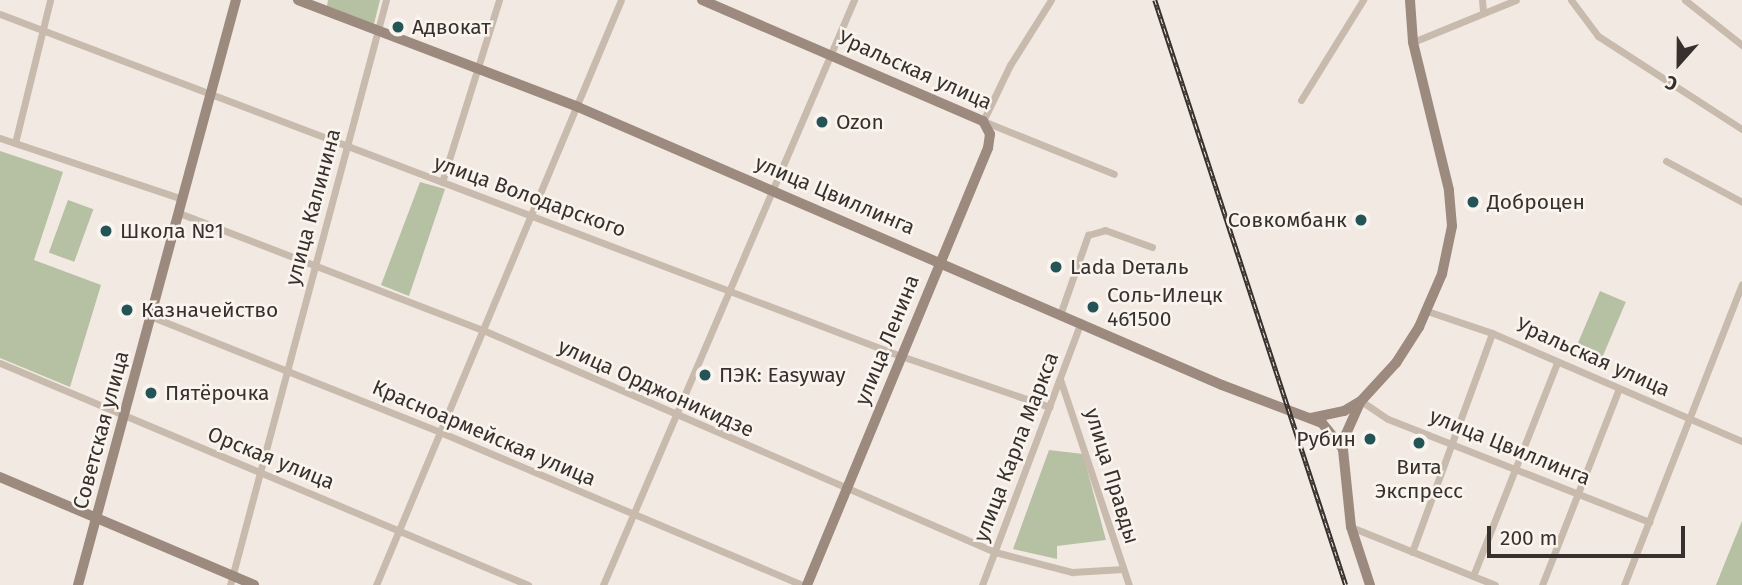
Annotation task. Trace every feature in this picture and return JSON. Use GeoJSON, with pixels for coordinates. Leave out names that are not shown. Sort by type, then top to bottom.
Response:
{"type":"FeatureCollection","features":[{"type":"Feature","properties":{"kind":"street"},"geometry":{"type":"LineString","coordinates":[[15,143],[50,0]]}},
{"type":"Feature","properties":{"kind":"street","name":"Советская улица"},"geometry":{"type":"LineString","coordinates":[[78,585],[126,418],[150,316],[236,0]]}},
{"type":"Feature","properties":{"kind":"street","name":"улица Цвиллинга"},"geometry":{"type":"LineString","coordinates":[[298,0],[323,5],[378,30],[578,107],[1061,312],[1222,385],[1310,418],[1331,429],[1343,449]]}},
{"type":"Feature","properties":{"kind":"street","name":"улица Калинина"},"geometry":{"type":"LineString","coordinates":[[231,581],[386,0]]}},
{"type":"Feature","properties":{"kind":"street"},"geometry":{"type":"LineString","coordinates":[[442,182],[499,0]]}},
{"type":"Feature","properties":{"kind":"street"},"geometry":{"type":"LineString","coordinates":[[376,585],[621,0]]}},
{"type":"Feature","properties":{"kind":"street","name":"Уральская улица"},"geometry":{"type":"LineString","coordinates":[[702,0],[984,121],[1114,173]]}},
{"type":"Feature","properties":{"kind":"street"},"geometry":{"type":"LineString","coordinates":[[603,585],[673,416],[774,191],[853,0]]}},
{"type":"Feature","properties":{"kind":"street","name":"улица Ленина"},"geometry":{"type":"LineString","coordinates":[[805,585],[988,148],[990,134],[984,121],[1010,65],[1051,0]]}},
{"type":"Feature","properties":{"kind":"street"},"geometry":{"type":"LineString","coordinates":[[1301,100],[1363,0]]}},
{"type":"Feature","properties":{"kind":"street"},"geometry":{"type":"LineString","coordinates":[[1310,418],[1344,411],[1361,401],[1396,363],[1427,311],[1449,252],[1452,206],[1413,42],[1410,0]]}},
{"type":"Feature","properties":{"kind":"street"},"geometry":{"type":"LineString","coordinates":[[1482,0],[1483,11]]}},
{"type":"Feature","properties":{"kind":"street"},"geometry":{"type":"LineString","coordinates":[[1413,42],[1483,11],[1517,0]]}},
{"type":"Feature","properties":{"kind":"street"},"geometry":{"type":"LineString","coordinates":[[1571,0],[1598,36],[1742,129]]}},
{"type":"Feature","properties":{"kind":"street"},"geometry":{"type":"LineString","coordinates":[[1685,0],[1742,46]]}},
{"type":"Feature","properties":{"kind":"street","name":"улица Володарского"},"geometry":{"type":"LineString","coordinates":[[0,14],[43,28],[210,96],[729,288],[901,356],[1050,407]]}},
{"type":"Feature","properties":{"kind":"street"},"geometry":{"type":"LineString","coordinates":[[0,138],[182,199]]}},
{"type":"Feature","properties":{"kind":"street"},"geometry":{"type":"LineString","coordinates":[[1666,161],[1742,202]]}},
{"type":"Feature","properties":{"kind":"street","name":"улица Орджоникидзе"},"geometry":{"type":"LineString","coordinates":[[178,213],[317,264],[483,330],[673,416],[995,552],[1072,572],[1123,569]]}},
{"type":"Feature","properties":{"kind":"street"},"geometry":{"type":"LineString","coordinates":[[1061,312],[1088,235],[1105,230],[1153,247]]}},
{"type":"Feature","properties":{"kind":"street"},"geometry":{"type":"LineString","coordinates":[[1624,585],[1742,284]]}},
{"type":"Feature","properties":{"kind":"street","name":"Уральская улица"},"geometry":{"type":"LineString","coordinates":[[1427,311],[1492,333],[1618,391],[1742,441]]}},
{"type":"Feature","properties":{"kind":"street","name":"Красноармейская улица"},"geometry":{"type":"LineString","coordinates":[[150,316],[440,432],[805,585]]}},
{"type":"Feature","properties":{"kind":"street","name":"улица Карла Маркса"},"geometry":{"type":"LineString","coordinates":[[982,585],[1081,321]]}},
{"type":"Feature","properties":{"kind":"street"},"geometry":{"type":"LineString","coordinates":[[1412,552],[1455,445],[1492,333]]}},
{"type":"Feature","properties":{"kind":"street","name":"Орская улица"},"geometry":{"type":"LineString","coordinates":[[0,363],[126,418],[399,528],[528,585]]}},
{"type":"Feature","properties":{"kind":"street"},"geometry":{"type":"LineString","coordinates":[[1473,576],[1557,363]]}},
{"type":"Feature","properties":{"kind":"street","name":"улица Правды"},"geometry":{"type":"LineString","coordinates":[[1060,379],[1129,585]]}},
{"type":"Feature","properties":{"kind":"street"},"geometry":{"type":"LineString","coordinates":[[1542,585],[1618,391]]}},
{"type":"Feature","properties":{"kind":"street"},"geometry":{"type":"LineString","coordinates":[[1361,401],[1343,449],[1350,527],[1370,585]]}},
{"type":"Feature","properties":{"kind":"street","name":"улица Цвиллинга"},"geometry":{"type":"LineString","coordinates":[[1361,401],[1388,419],[1649,522]]}},
{"type":"Feature","properties":{"kind":"street"},"geometry":{"type":"LineString","coordinates":[[0,477],[98,516],[231,581],[254,585]]}},
{"type":"Feature","properties":{"kind":"street"},"geometry":{"type":"LineString","coordinates":[[1350,527],[1495,585]]}},
{"type":"Feature","properties":{"kind":"green space"},"geometry":{"type":"Polygon","coordinates":[[[328,0],[380,0],[374,24],[327,6],[328,0]]]}},
{"type":"Feature","properties":{"kind":"green space"},"geometry":{"type":"Polygon","coordinates":[[[0,151],[63,172],[34,260],[101,285],[70,387],[0,358],[0,151]]]}},
{"type":"Feature","properties":{"kind":"green space"},"geometry":{"type":"Polygon","coordinates":[[[420,182],[445,189],[409,296],[381,285],[420,182]]]}},
{"type":"Feature","properties":{"kind":"green space"},"geometry":{"type":"Polygon","coordinates":[[[68,200],[93,209],[74,262],[49,253],[68,200]]]}},
{"type":"Feature","properties":{"kind":"green space"},"geometry":{"type":"Polygon","coordinates":[[[1600,291],[1626,302],[1602,357],[1577,346],[1600,291]]]}},
{"type":"Feature","properties":{"kind":"green space"},"geometry":{"type":"Polygon","coordinates":[[[1049,450],[1083,454],[1106,540],[1057,546],[1057,559],[1013,549],[1049,450]]]}},
{"type":"Feature","properties":{"kind":"green space"},"geometry":{"type":"Polygon","coordinates":[[[1742,521],[1742,585],[1716,585],[1728,555],[1742,521]]]}},
{"type":"Feature","properties":{"kind":"railway"},"geometry":{"type":"LineString","coordinates":[[1155,0],[1346,585]]}},
{"type":"Feature","properties":{"kind":"place","name":"Адвокат"},"geometry":{"type":"Point","coordinates":[398,27]}},
{"type":"Feature","properties":{"kind":"place","name":"Ozon"},"geometry":{"type":"Point","coordinates":[822,122]}},
{"type":"Feature","properties":{"kind":"place","name":"Доброцен"},"geometry":{"type":"Point","coordinates":[1473,202]}},
{"type":"Feature","properties":{"kind":"place","name":"Совкомбанк"},"geometry":{"type":"Point","coordinates":[1361,220]}},
{"type":"Feature","properties":{"kind":"place","name":"Школа №1"},"geometry":{"type":"Point","coordinates":[106,231]}},
{"type":"Feature","properties":{"kind":"place","name":"Lada Dеталь"},"geometry":{"type":"Point","coordinates":[1056,267]}},
{"type":"Feature","properties":{"kind":"place","name":"Соль-Илецк 461500"},"geometry":{"type":"Point","coordinates":[1093,307]}},
{"type":"Feature","properties":{"kind":"place","name":"Казначейство"},"geometry":{"type":"Point","coordinates":[127,310]}},
{"type":"Feature","properties":{"kind":"place","name":"ПЭК: Easyway"},"geometry":{"type":"Point","coordinates":[705,375]}},
{"type":"Feature","properties":{"kind":"place","name":"Пятёрочка"},"geometry":{"type":"Point","coordinates":[151,393]}},
{"type":"Feature","properties":{"kind":"place","name":"Рубин"},"geometry":{"type":"Point","coordinates":[1370,439]}},
{"type":"Feature","properties":{"kind":"place","name":"Вита Экспресс"},"geometry":{"type":"Point","coordinates":[1419,443]}}]}
